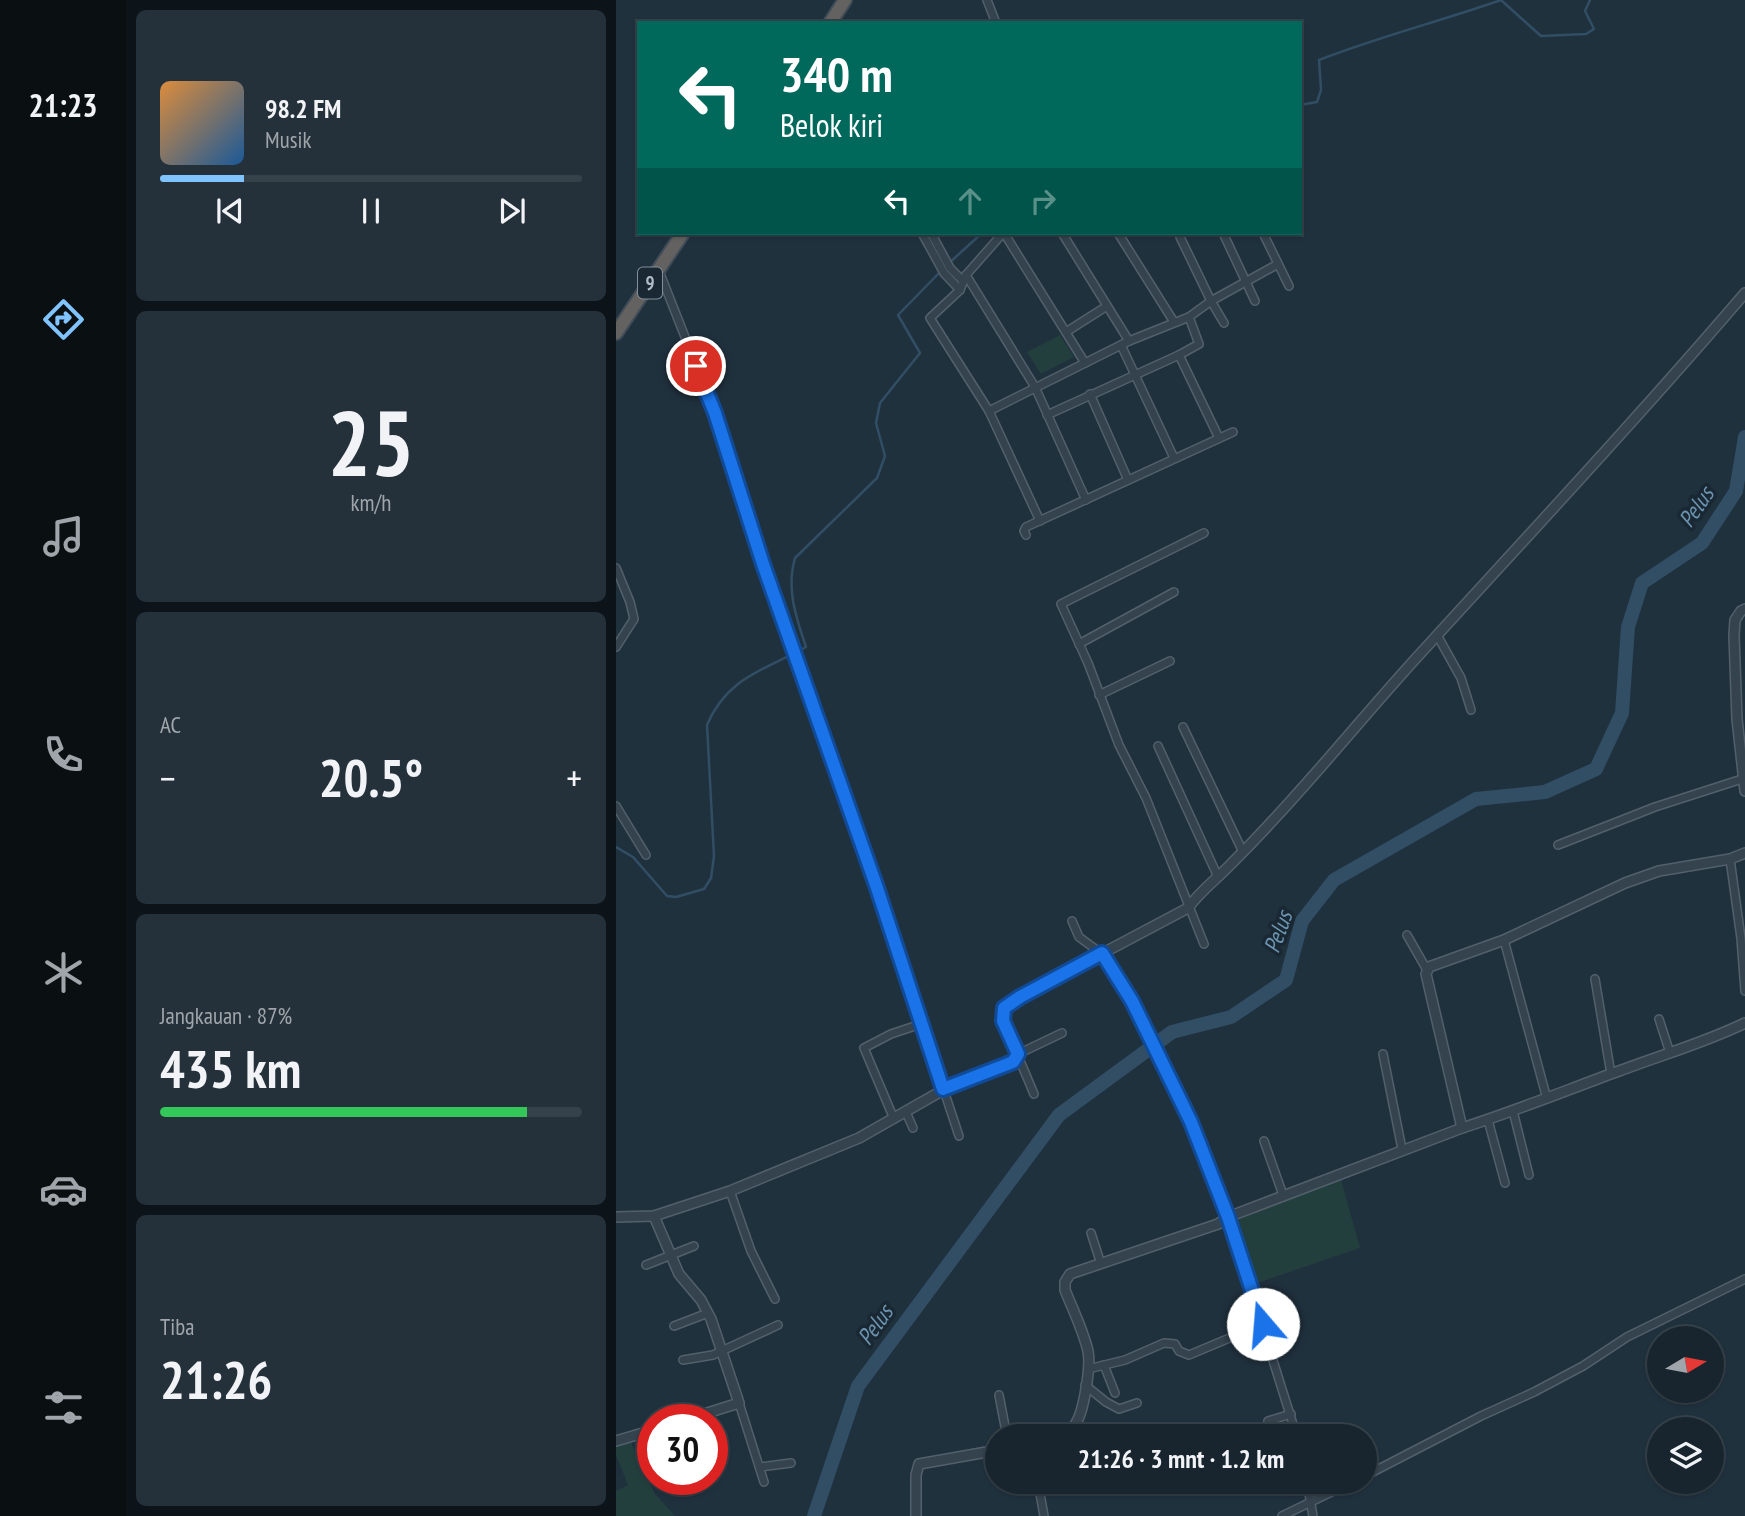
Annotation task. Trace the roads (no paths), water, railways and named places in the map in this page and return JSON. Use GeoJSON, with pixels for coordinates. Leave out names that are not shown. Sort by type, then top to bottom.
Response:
{"type":"FeatureCollection","features":[{"type":"Feature","properties":{"kind":"highway"},"geometry":{"type":"LineString","coordinates":[[831,21],[845,0]]}},
{"type":"Feature","properties":{"kind":"highway","name":"9"},"geometry":{"type":"LineString","coordinates":[[616,333],[682,235]]}},
{"type":"Feature","properties":{"kind":"street"},"geometry":{"type":"LineString","coordinates":[[987,0],[995,21]]}},
{"type":"Feature","properties":{"kind":"street"},"geometry":{"type":"LineString","coordinates":[[923,235],[960,290]]}},
{"type":"Feature","properties":{"kind":"street"},"geometry":{"type":"LineString","coordinates":[[932,235],[941,260]]}},
{"type":"Feature","properties":{"kind":"street"},"geometry":{"type":"LineString","coordinates":[[1001,235],[965,278],[960,290],[932,314],[930,321],[989,411],[1040,521]]}},
{"type":"Feature","properties":{"kind":"street"},"geometry":{"type":"LineString","coordinates":[[1004,235],[1085,363]]}},
{"type":"Feature","properties":{"kind":"street"},"geometry":{"type":"LineString","coordinates":[[1063,235],[1107,306],[1174,458]]}},
{"type":"Feature","properties":{"kind":"street"},"geometry":{"type":"LineString","coordinates":[[1119,235],[1174,322]]}},
{"type":"Feature","properties":{"kind":"street"},"geometry":{"type":"LineString","coordinates":[[1181,235],[1210,302],[1224,323]]}},
{"type":"Feature","properties":{"kind":"street"},"geometry":{"type":"LineString","coordinates":[[1224,235],[1255,301]]}},
{"type":"Feature","properties":{"kind":"street"},"geometry":{"type":"LineString","coordinates":[[1264,235],[1289,286]]}},
{"type":"Feature","properties":{"kind":"street"},"geometry":{"type":"LineString","coordinates":[[989,411],[1125,343],[1189,317],[1210,302],[1278,264]]}},
{"type":"Feature","properties":{"kind":"street"},"geometry":{"type":"LineString","coordinates":[[947,270],[965,278],[1035,387],[1086,500]]}},
{"type":"Feature","properties":{"kind":"street"},"geometry":{"type":"LineString","coordinates":[[659,271],[715,413],[959,1136]]}},
{"type":"Feature","properties":{"kind":"street"},"geometry":{"type":"LineString","coordinates":[[1034,1094],[1003,1021],[1004,1008],[1188,908],[1200,892],[1218,877],[1304,786],[1437,635],[1676,374],[1745,293]]}},
{"type":"Feature","properties":{"kind":"street"},"geometry":{"type":"LineString","coordinates":[[1066,332],[1107,306]]}},
{"type":"Feature","properties":{"kind":"street"},"geometry":{"type":"LineString","coordinates":[[1047,415],[1199,344],[1189,317]]}},
{"type":"Feature","properties":{"kind":"street"},"geometry":{"type":"LineString","coordinates":[[1179,355],[1219,438]]}},
{"type":"Feature","properties":{"kind":"street"},"geometry":{"type":"LineString","coordinates":[[1090,394],[1128,480]]}},
{"type":"Feature","properties":{"kind":"street"},"geometry":{"type":"LineString","coordinates":[[1026,535],[1026,527],[1233,432]]}},
{"type":"Feature","properties":{"kind":"street"},"geometry":{"type":"LineString","coordinates":[[1204,533],[1061,604],[1119,745],[1146,797],[1204,944]]}},
{"type":"Feature","properties":{"kind":"street"},"geometry":{"type":"LineString","coordinates":[[616,568],[634,619],[616,647]]}},
{"type":"Feature","properties":{"kind":"street"},"geometry":{"type":"LineString","coordinates":[[1079,644],[1174,592]]}},
{"type":"Feature","properties":{"kind":"street"},"geometry":{"type":"LineString","coordinates":[[1745,609],[1738,614],[1734,625],[1741,719],[1742,779],[1745,791]]}},
{"type":"Feature","properties":{"kind":"street"},"geometry":{"type":"LineString","coordinates":[[1437,635],[1461,678],[1471,710]]}},
{"type":"Feature","properties":{"kind":"street"},"geometry":{"type":"LineString","coordinates":[[1099,695],[1170,661]]}},
{"type":"Feature","properties":{"kind":"street"},"geometry":{"type":"LineString","coordinates":[[1183,727],[1242,852]]}},
{"type":"Feature","properties":{"kind":"street"},"geometry":{"type":"LineString","coordinates":[[1158,746],[1218,877]]}},
{"type":"Feature","properties":{"kind":"street"},"geometry":{"type":"LineString","coordinates":[[1559,845],[1655,807],[1742,779]]}},
{"type":"Feature","properties":{"kind":"street"},"geometry":{"type":"LineString","coordinates":[[616,806],[646,855]]}},
{"type":"Feature","properties":{"kind":"street"},"geometry":{"type":"LineString","coordinates":[[1427,970],[1433,965],[1504,940],[1625,883],[1659,871],[1730,859],[1745,853]]}},
{"type":"Feature","properties":{"kind":"street"},"geometry":{"type":"LineString","coordinates":[[1730,859],[1743,938],[1745,991]]}},
{"type":"Feature","properties":{"kind":"street"},"geometry":{"type":"LineString","coordinates":[[1072,921],[1079,937],[1094,948],[1126,990],[1191,1122],[1228,1217],[1294,1424]]}},
{"type":"Feature","properties":{"kind":"street"},"geometry":{"type":"LineString","coordinates":[[1407,935],[1427,970],[1462,1128]]}},
{"type":"Feature","properties":{"kind":"street"},"geometry":{"type":"LineString","coordinates":[[1504,940],[1547,1099]]}},
{"type":"Feature","properties":{"kind":"street"},"geometry":{"type":"LineString","coordinates":[[1595,979],[1611,1074]]}},
{"type":"Feature","properties":{"kind":"street"},"geometry":{"type":"LineString","coordinates":[[1659,1019],[1670,1053]]}},
{"type":"Feature","properties":{"kind":"street"},"geometry":{"type":"LineString","coordinates":[[1075,1424],[1086,1385],[1088,1350],[1065,1290],[1065,1282],[1070,1274],[1218,1224],[1228,1217],[1402,1149],[1547,1099],[1745,1023]]}},
{"type":"Feature","properties":{"kind":"street"},"geometry":{"type":"LineString","coordinates":[[894,1119],[864,1048],[891,1034],[921,1024]]}},
{"type":"Feature","properties":{"kind":"street"},"geometry":{"type":"LineString","coordinates":[[616,1217],[654,1216],[730,1191],[826,1153],[894,1119],[943,1089],[1013,1062],[1018,1055],[1062,1032]]}},
{"type":"Feature","properties":{"kind":"street"},"geometry":{"type":"LineString","coordinates":[[1383,1054],[1402,1149]]}},
{"type":"Feature","properties":{"kind":"street"},"geometry":{"type":"LineString","coordinates":[[1513,1111],[1530,1175]]}},
{"type":"Feature","properties":{"kind":"street"},"geometry":{"type":"LineString","coordinates":[[906,1112],[913,1128]]}},
{"type":"Feature","properties":{"kind":"street"},"geometry":{"type":"LineString","coordinates":[[1488,1120],[1505,1182]]}},
{"type":"Feature","properties":{"kind":"street"},"geometry":{"type":"LineString","coordinates":[[1264,1141],[1283,1195]]}},
{"type":"Feature","properties":{"kind":"street"},"geometry":{"type":"LineString","coordinates":[[730,1191],[751,1251],[775,1298]]}},
{"type":"Feature","properties":{"kind":"street"},"geometry":{"type":"LineString","coordinates":[[654,1216],[679,1274],[701,1300],[708,1313],[723,1350],[764,1482]]}},
{"type":"Feature","properties":{"kind":"street"},"geometry":{"type":"LineString","coordinates":[[1091,1233],[1101,1264]]}},
{"type":"Feature","properties":{"kind":"street"},"geometry":{"type":"LineString","coordinates":[[646,1265],[694,1246]]}},
{"type":"Feature","properties":{"kind":"street"},"geometry":{"type":"LineString","coordinates":[[1377,1470],[1583,1366],[1627,1336],[1745,1279]]}},
{"type":"Feature","properties":{"kind":"street"},"geometry":{"type":"LineString","coordinates":[[674,1326],[708,1313]]}},
{"type":"Feature","properties":{"kind":"street"},"geometry":{"type":"LineString","coordinates":[[1088,1370],[1125,1360],[1167,1342],[1175,1344],[1179,1351],[1189,1355],[1263,1324]]}},
{"type":"Feature","properties":{"kind":"street"},"geometry":{"type":"LineString","coordinates":[[683,1360],[713,1355],[778,1325]]}},
{"type":"Feature","properties":{"kind":"street"},"geometry":{"type":"LineString","coordinates":[[1104,1365],[1115,1393]]}},
{"type":"Feature","properties":{"kind":"street"},"geometry":{"type":"LineString","coordinates":[[1086,1385],[1119,1409],[1137,1403]]}},
{"type":"Feature","properties":{"kind":"street"},"geometry":{"type":"LineString","coordinates":[[999,1395],[1005,1424]]}},
{"type":"Feature","properties":{"kind":"street"},"geometry":{"type":"LineString","coordinates":[[728,1406],[739,1403]]}},
{"type":"Feature","properties":{"kind":"street"},"geometry":{"type":"LineString","coordinates":[[1268,1421],[1291,1413]]}},
{"type":"Feature","properties":{"kind":"street"},"geometry":{"type":"LineString","coordinates":[[616,1441],[637,1435]]}},
{"type":"Feature","properties":{"kind":"street"},"geometry":{"type":"LineString","coordinates":[[916,1516],[916,1472],[919,1464],[985,1452]]}},
{"type":"Feature","properties":{"kind":"street"},"geometry":{"type":"LineString","coordinates":[[760,1467],[791,1463]]}},
{"type":"Feature","properties":{"kind":"street"},"geometry":{"type":"LineString","coordinates":[[1040,1494],[1044,1516]]}},
{"type":"Feature","properties":{"kind":"street"},"geometry":{"type":"LineString","coordinates":[[1309,1494],[1313,1516]]}},
{"type":"Feature","properties":{"kind":"street"},"geometry":{"type":"LineString","coordinates":[[1282,1516],[1329,1494]]}},
{"type":"Feature","properties":{"kind":"waterway"},"geometry":{"type":"LineString","coordinates":[[1302,105],[1317,102],[1321,90],[1319,60],[1341,52],[1501,0],[1541,36],[1586,34],[1594,29],[1585,11],[1590,0]]}},
{"type":"Feature","properties":{"kind":"waterway"},"geometry":{"type":"LineString","coordinates":[[948,264],[980,235]]}},
{"type":"Feature","properties":{"kind":"waterway"},"geometry":{"type":"LineString","coordinates":[[616,847],[633,857],[667,896],[676,897],[704,889],[711,878],[714,856],[707,725],[715,709],[736,685],[806,647],[792,592],[795,558],[877,478],[885,456],[876,423],[880,403],[920,353],[898,315],[941,271]]}},
{"type":"Feature","properties":{"kind":"waterway","name":"Pelus"},"geometry":{"type":"LineString","coordinates":[[814,1516],[858,1386],[1059,1115],[1172,1032],[1231,1017],[1286,980],[1302,921],[1334,880],[1476,799],[1545,792],[1596,769],[1622,713],[1628,627],[1642,583],[1702,543],[1736,491],[1745,437]]}}]}
